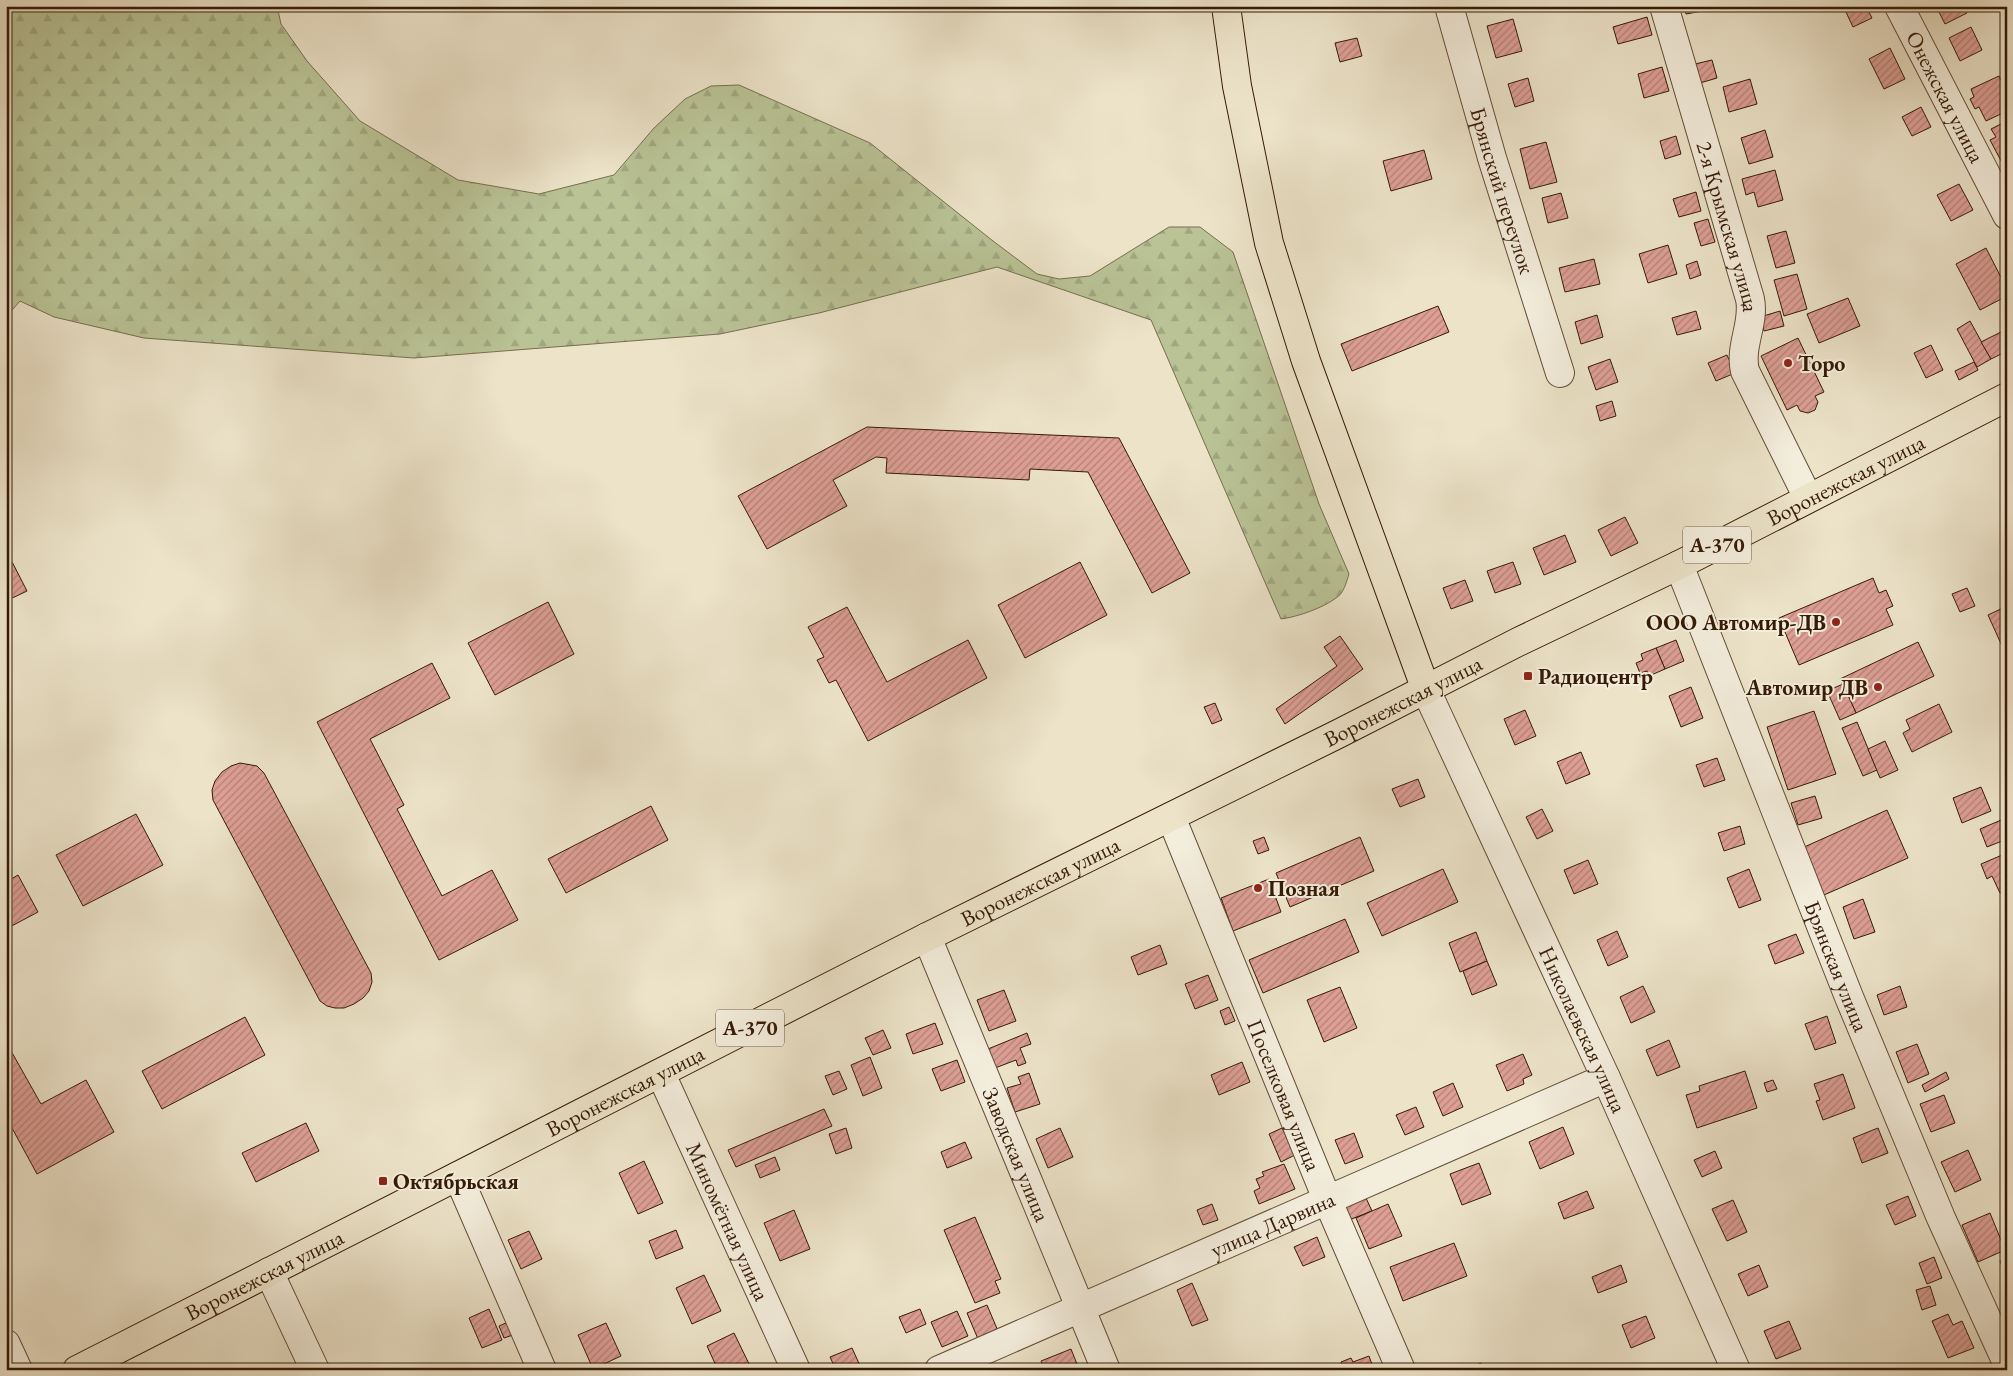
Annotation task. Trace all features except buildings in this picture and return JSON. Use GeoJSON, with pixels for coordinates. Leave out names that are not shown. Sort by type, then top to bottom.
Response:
{"type":"FeatureCollection","features":[{"type":"Feature","properties":{"kind":"main road"},"geometry":{"type":"LineString","coordinates":[[1226,6],[1236,86],[1269,242],[1306,361],[1426,690]]}},
{"type":"Feature","properties":{"kind":"main road","name":"Воронежская улица"},"geometry":{"type":"LineString","coordinates":[[82,1369],[927,938],[1426,690],[1518,642],[1679,565],[2007,397]]}},
{"type":"Feature","properties":{"kind":"street","name":"Брянский переулок"},"geometry":{"type":"LineString","coordinates":[[1449,6],[1492,158],[1560,373]]}},
{"type":"Feature","properties":{"kind":"street","name":"2-я Крымская улица"},"geometry":{"type":"LineString","coordinates":[[1664,6],[1750,298],[1752,315],[1743,362],[1745,371],[1808,498]]}},
{"type":"Feature","properties":{"kind":"street","name":"Онежская улица"},"geometry":{"type":"LineString","coordinates":[[1899,6],[2007,215]]}},
{"type":"Feature","properties":{"kind":"street","name":"Брянская улица"},"geometry":{"type":"LineString","coordinates":[[1679,565],[1853,1006],[1941,1218],[2007,1363]]}},
{"type":"Feature","properties":{"kind":"street","name":"Николаевская улица"},"geometry":{"type":"LineString","coordinates":[[1426,690],[1606,1078],[1736,1370]]}},
{"type":"Feature","properties":{"kind":"street","name":"Поселковая улица"},"geometry":{"type":"LineString","coordinates":[[1171,817],[1327,1199],[1401,1370]]}},
{"type":"Feature","properties":{"kind":"street","name":"Заводская улица"},"geometry":{"type":"LineString","coordinates":[[927,938],[1106,1370]]}},
{"type":"Feature","properties":{"kind":"street","name":"Миномётная улица"},"geometry":{"type":"LineString","coordinates":[[661,1074],[796,1370]]}},
{"type":"Feature","properties":{"kind":"street","name":"улица Дарвина"},"geometry":{"type":"LineString","coordinates":[[939,1370],[1606,1078]]}},
{"type":"Feature","properties":{"kind":"street"},"geometry":{"type":"LineString","coordinates":[[458,1176],[542,1370]]}},
{"type":"Feature","properties":{"kind":"street"},"geometry":{"type":"LineString","coordinates":[[269,1272],[315,1370]]}},
{"type":"Feature","properties":{"kind":"street"},"geometry":{"type":"LineString","coordinates":[[6,1344],[18,1370]]}},
{"type":"Feature","properties":{"kind":"green space"},"geometry":{"type":"Polygon","coordinates":[[[6,6],[277,6],[281,24],[307,61],[360,121],[458,180],[539,194],[614,175],[654,128],[685,99],[711,86],[739,85],[870,143],[1037,274],[1059,279],[1090,276],[1169,227],[1200,227],[1233,252],[1319,504],[1349,574],[1344,587],[1339,596],[1331,602],[1317,609],[1281,619],[1151,320],[997,267],[819,313],[720,334],[414,358],[144,338],[54,317],[20,301],[6,317],[6,6]]]}},
{"type":"Feature","properties":{"kind":"place","name":"Торо"},"geometry":{"type":"Point","coordinates":[1788,363]}},
{"type":"Feature","properties":{"kind":"place","name":"ООО Автомир-ДВ"},"geometry":{"type":"Point","coordinates":[1836,622]}},
{"type":"Feature","properties":{"kind":"place","name":"Радиоцентр"},"geometry":{"type":"Point","coordinates":[1528,676]}},
{"type":"Feature","properties":{"kind":"place","name":"Автомир ДВ"},"geometry":{"type":"Point","coordinates":[1878,687]}},
{"type":"Feature","properties":{"kind":"place","name":"Позная"},"geometry":{"type":"Point","coordinates":[1258,888]}},
{"type":"Feature","properties":{"kind":"place","name":"Октябрьская"},"geometry":{"type":"Point","coordinates":[383,1181]}}]}
